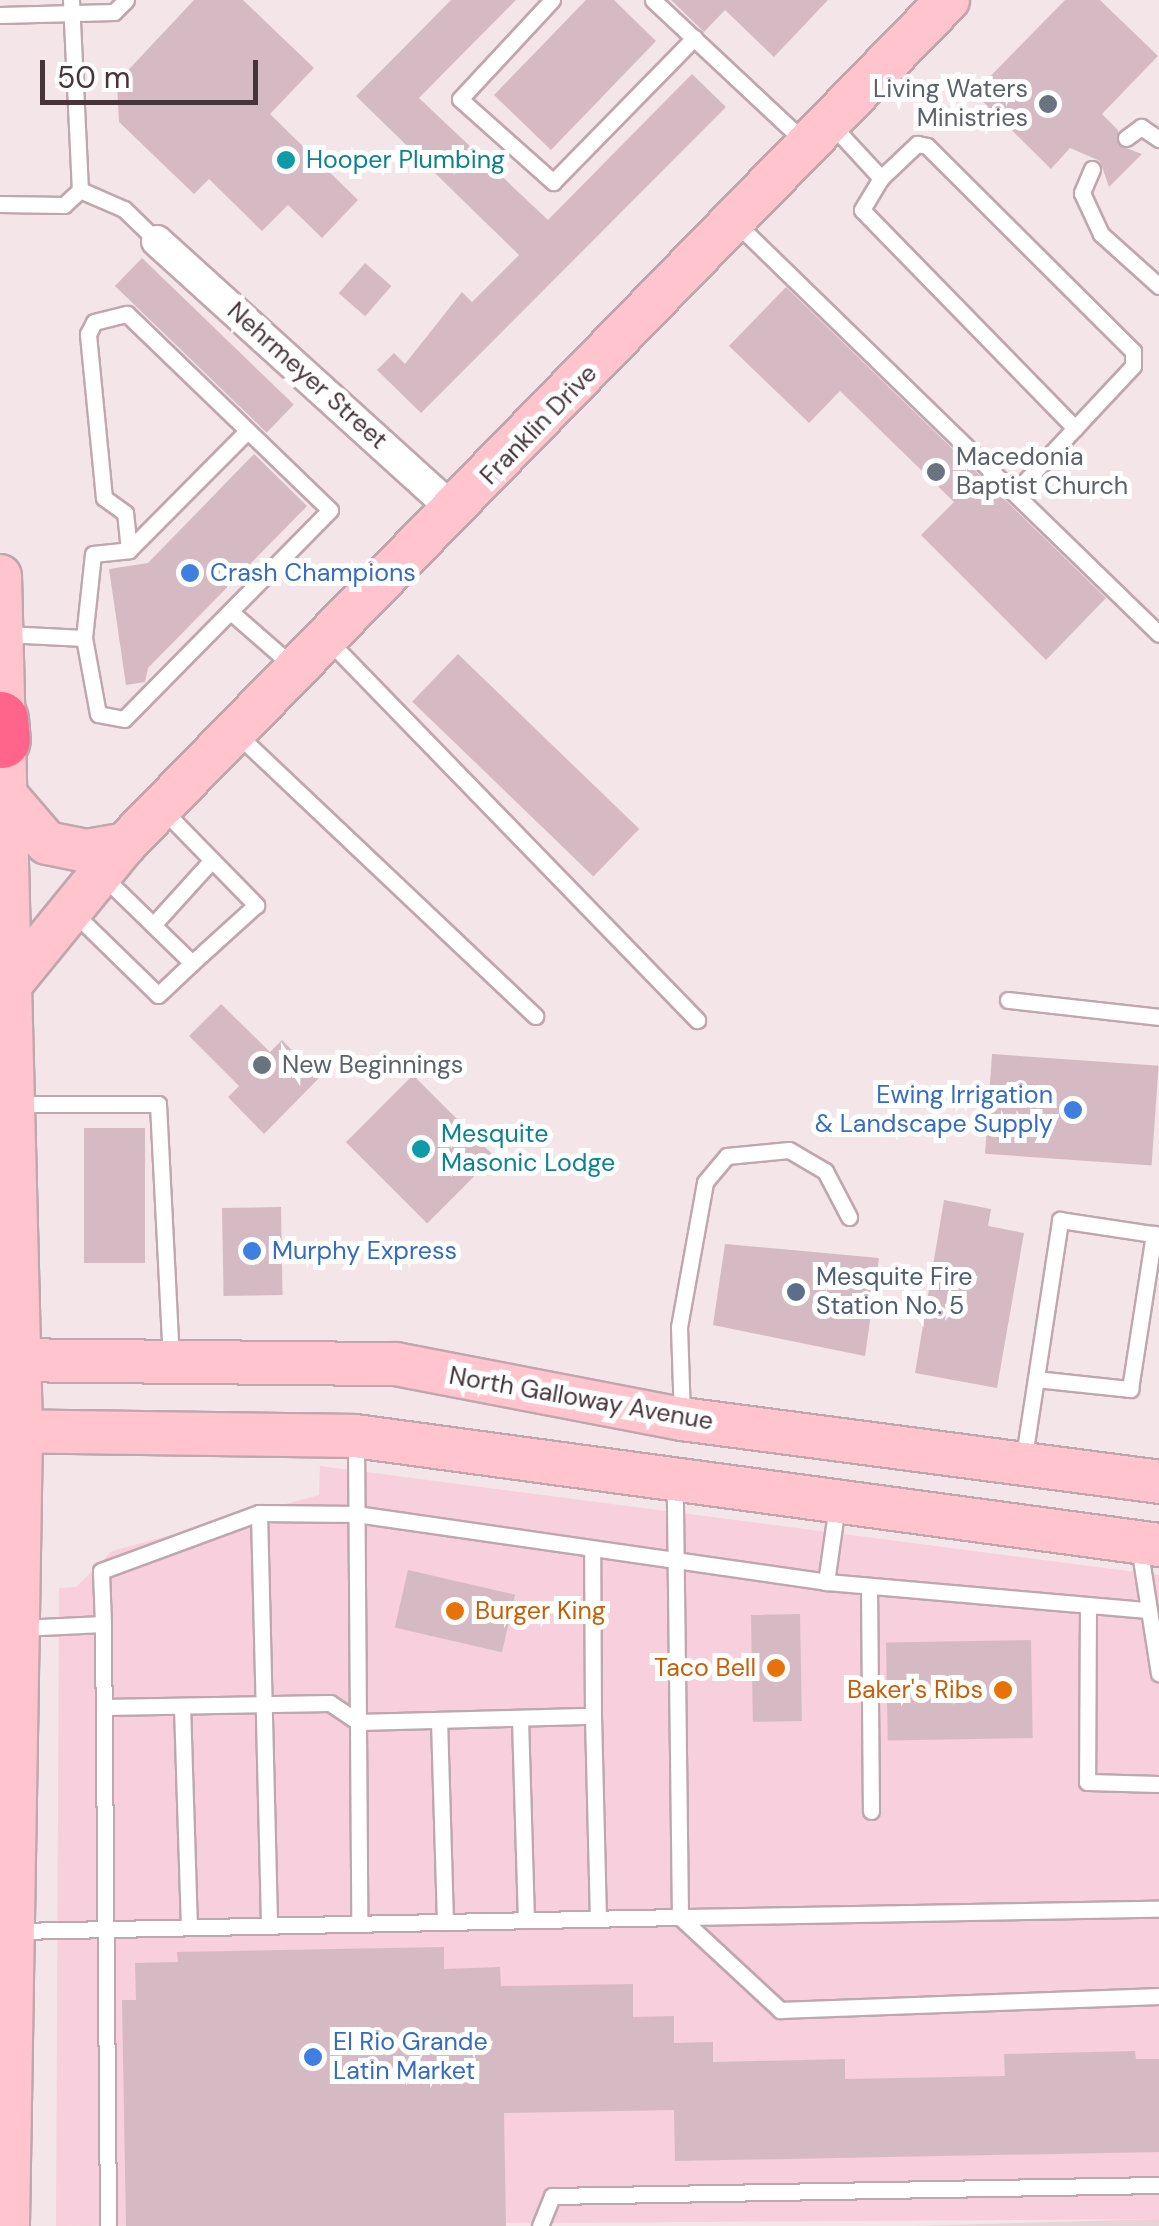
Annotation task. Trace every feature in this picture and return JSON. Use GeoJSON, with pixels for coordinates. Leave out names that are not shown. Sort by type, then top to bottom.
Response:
{"type":"FeatureCollection","features":[{"type":"Feature","properties":{"kind":"main road","name":"Franklin Drive"},"geometry":{"type":"LineString","coordinates":[[10,984],[113,859],[161,808],[456,512],[948,0]]}},
{"type":"Feature","properties":{"kind":"main road"},"geometry":{"type":"LineString","coordinates":[[0,576],[13,1104],[10,1432],[15,1628],[8,2226]]}},
{"type":"Feature","properties":{"kind":"main road"},"geometry":{"type":"LineString","coordinates":[[2,750],[47,842],[113,859]]}},
{"type":"Feature","properties":{"kind":"main road","name":"North Galloway Avenue"},"geometry":{"type":"LineString","coordinates":[[10,1360],[171,1358],[396,1364],[682,1419],[1152,1481]]}},
{"type":"Feature","properties":{"kind":"main road"},"geometry":{"type":"LineString","coordinates":[[675,1478],[682,1419]]}},
{"type":"Feature","properties":{"kind":"main road"},"geometry":{"type":"LineString","coordinates":[[10,1432],[356,1436],[1149,1543],[1152,1481]]}},
{"type":"Feature","properties":{"kind":"street","name":"Nehrmeyer Street"},"geometry":{"type":"LineString","coordinates":[[157,241],[456,512]]}},
{"type":"Feature","properties":{"kind":"lane"},"geometry":{"type":"LineString","coordinates":[[0,15],[71,6],[114,12],[126,0]]}},
{"type":"Feature","properties":{"kind":"lane"},"geometry":{"type":"LineString","coordinates":[[552,0],[460,98],[553,182],[694,38]]}},
{"type":"Feature","properties":{"kind":"lane"},"geometry":{"type":"LineString","coordinates":[[653,0],[694,38],[881,178]]}},
{"type":"Feature","properties":{"kind":"lane"},"geometry":{"type":"LineString","coordinates":[[0,204],[64,205],[80,190],[71,6]]}},
{"type":"Feature","properties":{"kind":"lane"},"geometry":{"type":"LineString","coordinates":[[1126,138],[1140,127],[1159,139]]}},
{"type":"Feature","properties":{"kind":"lane"},"geometry":{"type":"LineString","coordinates":[[1014,493],[1075,428],[1133,366],[1134,351],[927,146],[917,144],[881,178],[862,210],[1075,428]]}},
{"type":"Feature","properties":{"kind":"lane"},"geometry":{"type":"LineString","coordinates":[[1092,170],[1082,193],[1101,234],[1159,286]]}},
{"type":"Feature","properties":{"kind":"lane"},"geometry":{"type":"LineString","coordinates":[[80,190],[124,208],[157,241]]}},
{"type":"Feature","properties":{"kind":"lane"},"geometry":{"type":"LineString","coordinates":[[735,222],[1159,634]]}},
{"type":"Feature","properties":{"kind":"lane"},"geometry":{"type":"LineString","coordinates":[[129,550],[125,513],[104,498],[94,322],[127,314],[330,510],[124,719],[98,714],[84,638],[94,554],[129,550],[246,432]]}},
{"type":"Feature","properties":{"kind":"lane"},"geometry":{"type":"LineString","coordinates":[[231,612],[298,671]]}},
{"type":"Feature","properties":{"kind":"lane"},"geometry":{"type":"LineString","coordinates":[[1,634],[84,638]]}},
{"type":"Feature","properties":{"kind":"lane"},"geometry":{"type":"LineString","coordinates":[[328,640],[698,1020]]}},
{"type":"Feature","properties":{"kind":"lane"},"geometry":{"type":"LineString","coordinates":[[236,733],[535,1016]]}},
{"type":"Feature","properties":{"kind":"lane"},"geometry":{"type":"LineString","coordinates":[[71,910],[158,995],[256,905],[161,808]]}},
{"type":"Feature","properties":{"kind":"lane"},"geometry":{"type":"LineString","coordinates":[[113,859],[153,925],[192,963]]}},
{"type":"Feature","properties":{"kind":"lane"},"geometry":{"type":"LineString","coordinates":[[153,925],[210,861]]}},
{"type":"Feature","properties":{"kind":"lane"},"geometry":{"type":"LineString","coordinates":[[1008,1000],[1159,1017]]}},
{"type":"Feature","properties":{"kind":"lane"},"geometry":{"type":"LineString","coordinates":[[13,1104],[158,1104],[171,1358]]}},
{"type":"Feature","properties":{"kind":"lane"},"geometry":{"type":"LineString","coordinates":[[682,1419],[679,1328],[705,1182],[727,1156],[790,1150],[825,1170],[849,1217]]}},
{"type":"Feature","properties":{"kind":"lane"},"geometry":{"type":"LineString","coordinates":[[1023,1464],[1060,1220],[1156,1235],[1130,1389],[1036,1379]]}},
{"type":"Feature","properties":{"kind":"lane"},"geometry":{"type":"LineString","coordinates":[[356,1436],[359,1923]]}},
{"type":"Feature","properties":{"kind":"lane"},"geometry":{"type":"LineString","coordinates":[[675,1478],[680,1562],[680,1916],[780,2010],[1159,1996]]}},
{"type":"Feature","properties":{"kind":"lane"},"geometry":{"type":"LineString","coordinates":[[826,1582],[837,1500]]}},
{"type":"Feature","properties":{"kind":"lane"},"geometry":{"type":"LineString","coordinates":[[260,1514],[269,1926]]}},
{"type":"Feature","properties":{"kind":"lane"},"geometry":{"type":"LineString","coordinates":[[108,2226],[101,1571],[260,1514],[356,1514],[826,1582],[1143,1610]]}},
{"type":"Feature","properties":{"kind":"lane"},"geometry":{"type":"LineString","coordinates":[[1149,1543],[1143,1610],[1159,1673]]}},
{"type":"Feature","properties":{"kind":"lane"},"geometry":{"type":"LineString","coordinates":[[592,1550],[598,1918]]}},
{"type":"Feature","properties":{"kind":"lane"},"geometry":{"type":"LineString","coordinates":[[868,1586],[870,1811]]}},
{"type":"Feature","properties":{"kind":"lane"},"geometry":{"type":"LineString","coordinates":[[1088,1605],[1087,1782],[1159,1784]]}},
{"type":"Feature","properties":{"kind":"lane"},"geometry":{"type":"LineString","coordinates":[[15,1628],[104,1624]]}},
{"type":"Feature","properties":{"kind":"lane"},"geometry":{"type":"LineString","coordinates":[[104,1707],[330,1703],[358,1722],[593,1716]]}},
{"type":"Feature","properties":{"kind":"lane"},"geometry":{"type":"LineString","coordinates":[[182,1706],[190,1927]]}},
{"type":"Feature","properties":{"kind":"lane"},"geometry":{"type":"LineString","coordinates":[[520,1719],[526,1920]]}},
{"type":"Feature","properties":{"kind":"lane"},"geometry":{"type":"LineString","coordinates":[[439,1720],[444,1922]]}},
{"type":"Feature","properties":{"kind":"lane"},"geometry":{"type":"LineString","coordinates":[[13,1932],[680,1916],[1159,1910]]}},
{"type":"Feature","properties":{"kind":"lane"},"geometry":{"type":"LineString","coordinates":[[540,2226],[552,2196],[1159,2186]]}},
{"type":"Feature","properties":{"kind":"shaded area"},"geometry":{"type":"Polygon","coordinates":[[[320,1466],[1159,1575],[1159,2219],[56,2226],[59,1588],[76,1587],[112,1551],[319,1495],[320,1466]]]}},
{"type":"Feature","properties":{"kind":"shaded area"},"geometry":{"type":"Polygon","coordinates":[[[1159,2219],[1159,2226],[913,2226],[1159,2219]]]}},
{"type":"Feature","properties":{"kind":"building"},"geometry":{"type":"Polygon","coordinates":[[[194,0],[243,0],[314,68],[270,114],[358,200],[322,238],[288,205],[262,231],[209,179],[194,194],[119,122],[117,82],[194,0]]]}},
{"type":"Feature","properties":{"kind":"building"},"geometry":{"type":"Polygon","coordinates":[[[451,0],[516,0],[419,98],[548,220],[692,74],[726,107],[421,413],[377,370],[394,353],[405,364],[462,292],[472,302],[519,255],[356,96],[451,0]]]}},
{"type":"Feature","properties":{"kind":"building"},"geometry":{"type":"Polygon","coordinates":[[[586,0],[614,0],[656,41],[551,150],[494,95],[586,0]]]}},
{"type":"Feature","properties":{"kind":"building"},"geometry":{"type":"Polygon","coordinates":[[[671,0],[828,0],[774,57],[725,10],[704,32],[671,0]]]}},
{"type":"Feature","properties":{"kind":"building","name":"Living Waters Ministries"},"geometry":{"type":"Polygon","coordinates":[[[1065,0],[1100,0],[1158,56],[1102,114],[1118,130],[1118,145],[1142,154],[1109,187],[1100,161],[1070,148],[1051,169],[974,93],[1065,0]]]}},
{"type":"Feature","properties":{"kind":"building"},"geometry":{"type":"Polygon","coordinates":[[[142,258],[294,405],[267,433],[115,286],[142,258]]]}},
{"type":"Feature","properties":{"kind":"building"},"geometry":{"type":"Polygon","coordinates":[[[365,263],[391,286],[365,316],[339,293],[365,263]]]}},
{"type":"Feature","properties":{"kind":"building","name":"Macedonia Baptist Church"},"geometry":{"type":"Polygon","coordinates":[[[786,287],[1106,598],[1046,660],[921,535],[954,502],[840,391],[809,423],[729,346],[786,287]]]}},
{"type":"Feature","properties":{"kind":"building","name":"Crash Champions"},"geometry":{"type":"Polygon","coordinates":[[[254,454],[307,506],[148,668],[145,682],[126,685],[109,569],[148,563],[254,454]]]}},
{"type":"Feature","properties":{"kind":"building"},"geometry":{"type":"Polygon","coordinates":[[[458,654],[639,829],[593,877],[412,701],[458,654]]]}},
{"type":"Feature","properties":{"kind":"building","name":"New Beginnings"},"geometry":{"type":"Polygon","coordinates":[[[221,1004],[270,1052],[282,1040],[319,1078],[264,1134],[228,1097],[239,1086],[189,1036],[221,1004]]]}},
{"type":"Feature","properties":{"kind":"building","name":"Ewing Irrigation & Landscape Supply"},"geometry":{"type":"Polygon","coordinates":[[[992,1054],[1159,1066],[1152,1165],[985,1154],[992,1054]]]}},
{"type":"Feature","properties":{"kind":"building","name":"Mesquite Masonic Lodge"},"geometry":{"type":"Polygon","coordinates":[[[413,1075],[494,1156],[427,1223],[346,1142],[413,1075]]]}},
{"type":"Feature","properties":{"kind":"building"},"geometry":{"type":"Polygon","coordinates":[[[84,1128],[145,1128],[145,1263],[84,1263],[84,1128]]]}},
{"type":"Feature","properties":{"kind":"building"},"geometry":{"type":"Polygon","coordinates":[[[944,1200],[991,1209],[988,1226],[1024,1233],[997,1388],[915,1373],[944,1200]]]}},
{"type":"Feature","properties":{"kind":"building","name":"Murphy Express"},"geometry":{"type":"Polygon","coordinates":[[[281,1207],[283,1295],[224,1296],[222,1208],[281,1207]]]}},
{"type":"Feature","properties":{"kind":"building","name":"Mesquite Fire Station No. 5"},"geometry":{"type":"Polygon","coordinates":[[[725,1244],[879,1258],[865,1356],[713,1325],[725,1244]]]}},
{"type":"Feature","properties":{"kind":"building","name":"Burger King"},"geometry":{"type":"Polygon","coordinates":[[[408,1570],[515,1595],[502,1652],[395,1627],[408,1570]]]}},
{"type":"Feature","properties":{"kind":"building","name":"Taco Bell"},"geometry":{"type":"Polygon","coordinates":[[[800,1614],[802,1721],[753,1722],[751,1615],[800,1614]]]}},
{"type":"Feature","properties":{"kind":"building"},"geometry":{"type":"Polygon","coordinates":[[[1031,1640],[1033,1738],[888,1741],[886,1643],[1031,1640]]]}},
{"type":"Feature","properties":{"kind":"building","name":"El Rio Grande Latin Market"},"geometry":{"type":"Polygon","coordinates":[[[444,1947],[444,1969],[500,1967],[501,1986],[633,1984],[633,2017],[674,2016],[674,2043],[713,2042],[713,2062],[845,2059],[845,2079],[1005,2076],[1004,2054],[1135,2051],[1136,2059],[1159,2059],[1159,2152],[675,2161],[674,2110],[504,2113],[506,2226],[126,2226],[122,2000],[136,2000],[135,1963],[178,1962],[177,1952],[444,1947]]]}},
{"type":"Feature","properties":{"kind":"place","name":"Living Waters Ministries"},"geometry":{"type":"Point","coordinates":[1048,104]}},
{"type":"Feature","properties":{"kind":"place","name":"Hooper Plumbing"},"geometry":{"type":"Point","coordinates":[286,160]}},
{"type":"Feature","properties":{"kind":"place","name":"Macedonia Baptist Church"},"geometry":{"type":"Point","coordinates":[936,472]}},
{"type":"Feature","properties":{"kind":"place","name":"Crash Champions"},"geometry":{"type":"Point","coordinates":[190,573]}},
{"type":"Feature","properties":{"kind":"place","name":"New Beginnings"},"geometry":{"type":"Point","coordinates":[262,1065]}},
{"type":"Feature","properties":{"kind":"place","name":"Ewing Irrigation & Landscape Supply"},"geometry":{"type":"Point","coordinates":[1073,1110]}},
{"type":"Feature","properties":{"kind":"place","name":"Mesquite Masonic Lodge"},"geometry":{"type":"Point","coordinates":[421,1149]}},
{"type":"Feature","properties":{"kind":"place","name":"Murphy Express"},"geometry":{"type":"Point","coordinates":[252,1251]}},
{"type":"Feature","properties":{"kind":"place","name":"Mesquite Fire Station No. 5"},"geometry":{"type":"Point","coordinates":[796,1292]}},
{"type":"Feature","properties":{"kind":"place","name":"Burger King"},"geometry":{"type":"Point","coordinates":[455,1611]}},
{"type":"Feature","properties":{"kind":"place","name":"Taco Bell"},"geometry":{"type":"Point","coordinates":[776,1668]}},
{"type":"Feature","properties":{"kind":"place","name":"Baker's Ribs"},"geometry":{"type":"Point","coordinates":[1003,1690]}},
{"type":"Feature","properties":{"kind":"place","name":"El Rio Grande Latin Market"},"geometry":{"type":"Point","coordinates":[313,2057]}}]}
